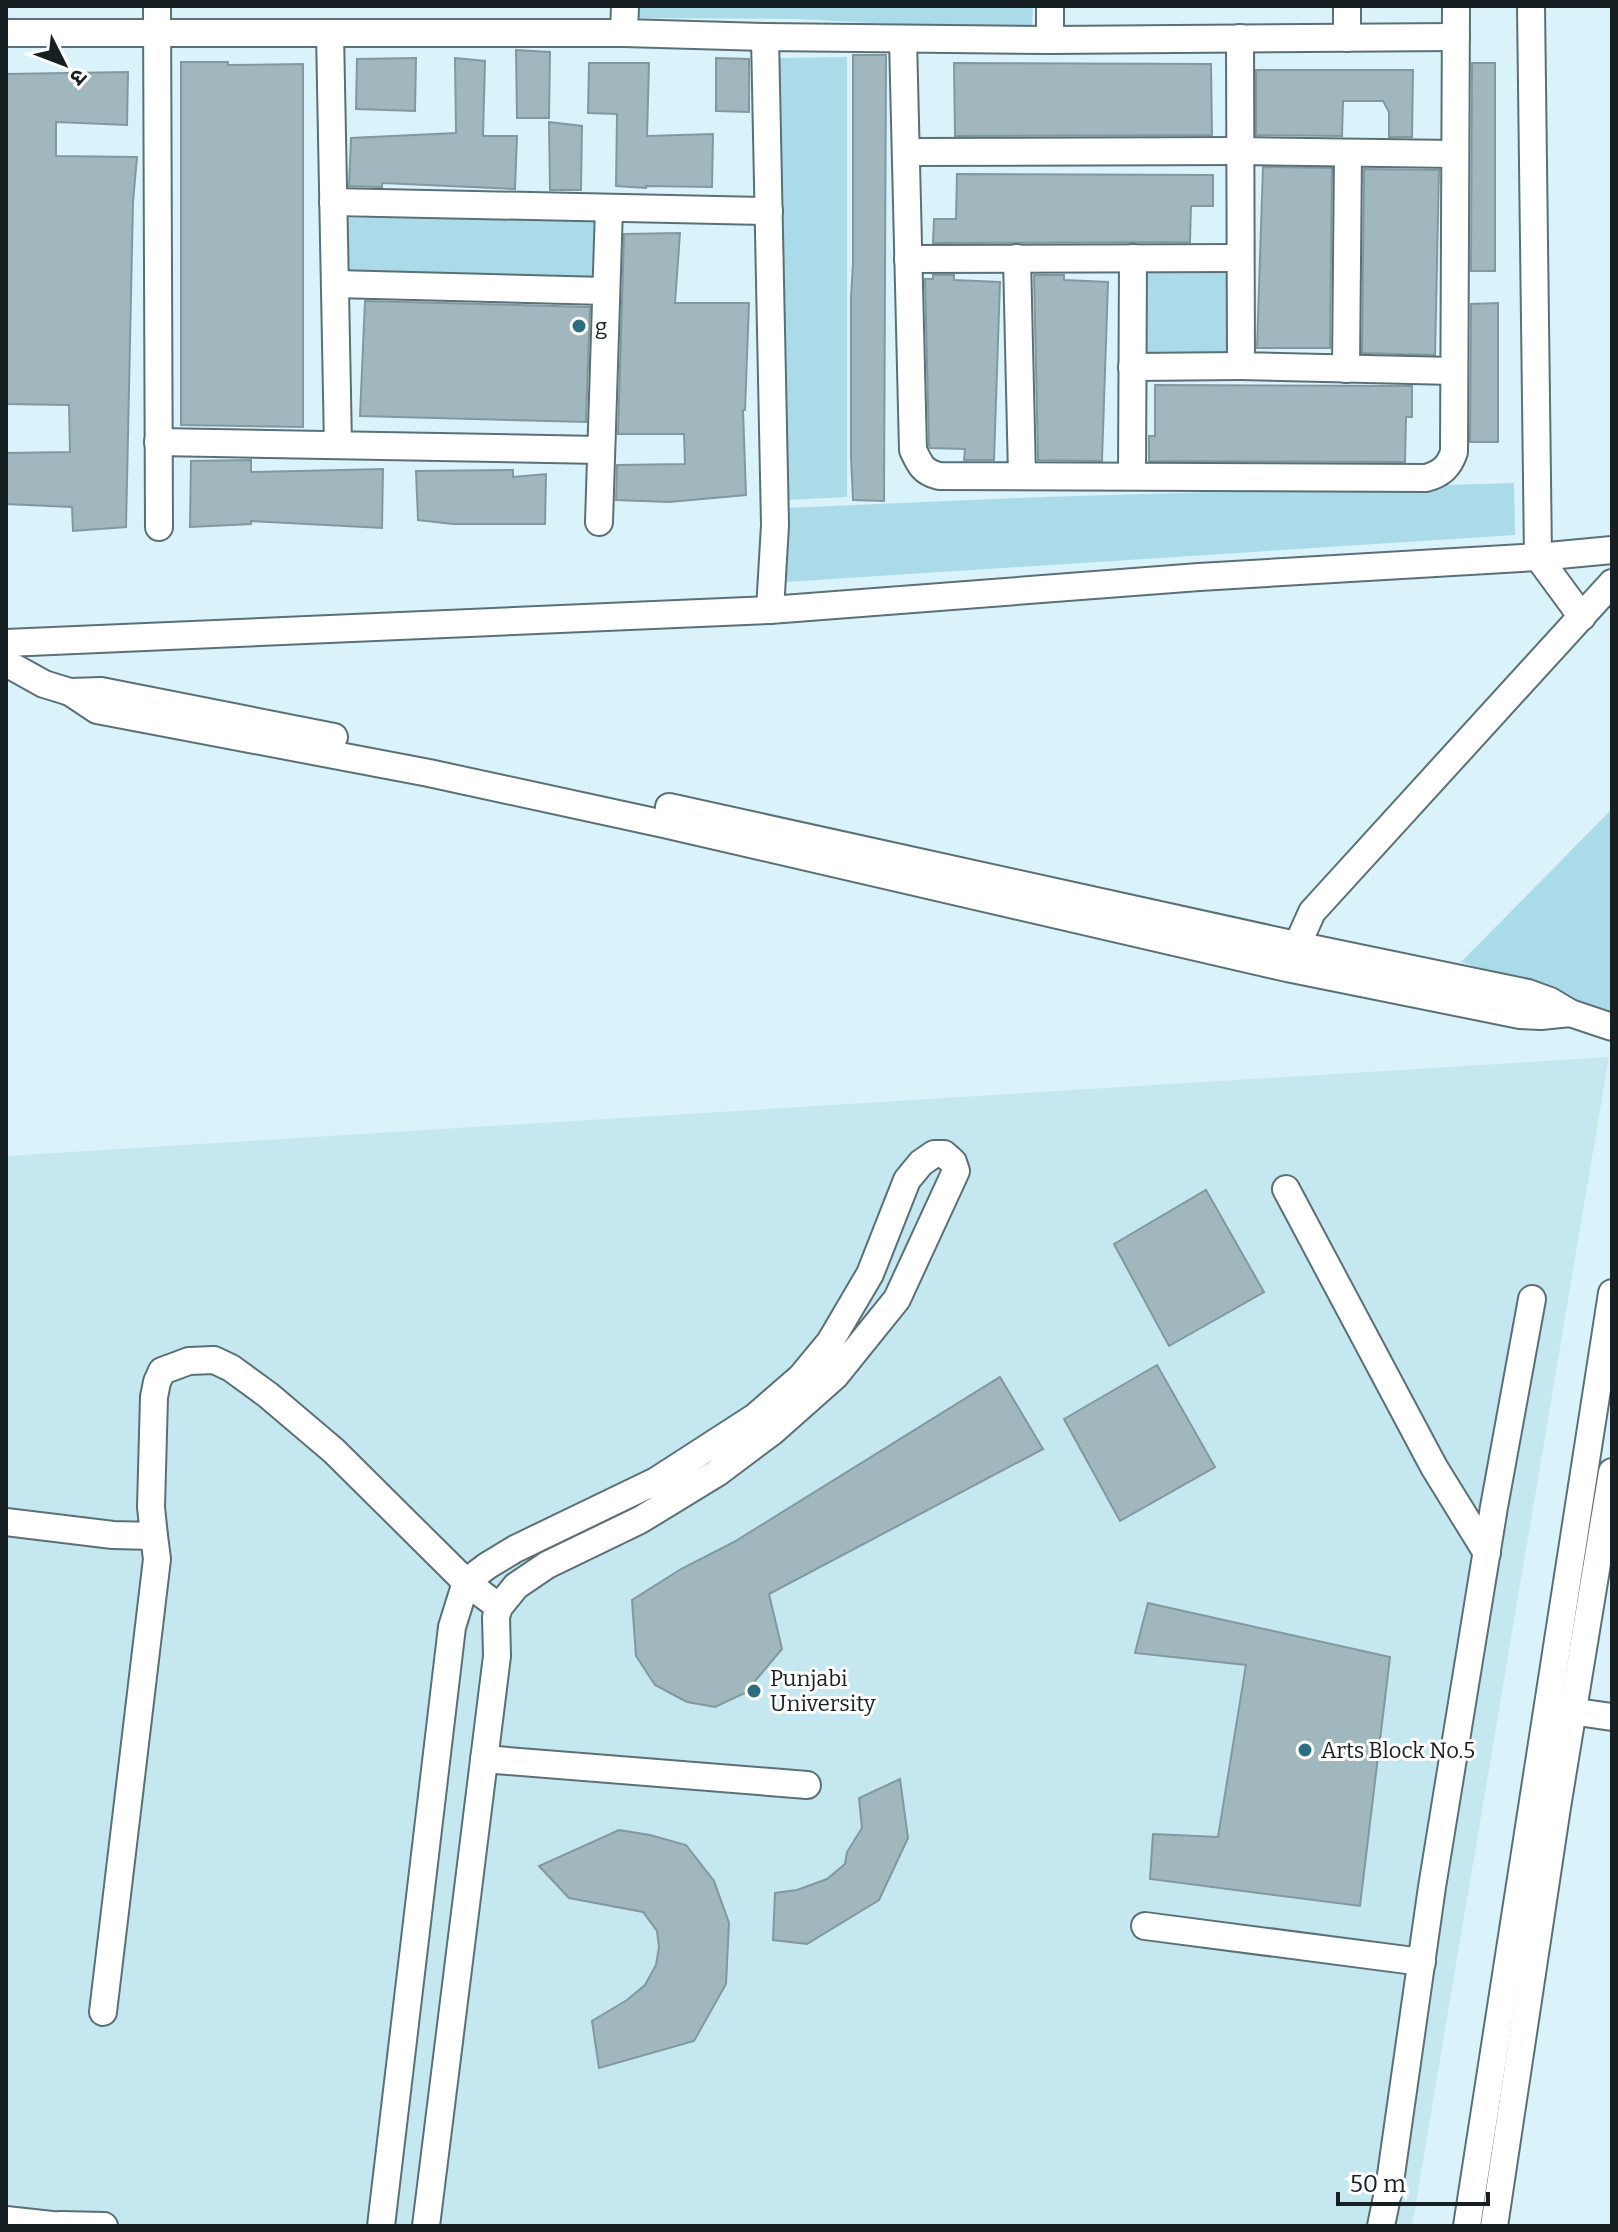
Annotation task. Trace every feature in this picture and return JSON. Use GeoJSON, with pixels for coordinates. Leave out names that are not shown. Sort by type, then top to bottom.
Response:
{"type":"FeatureCollection","features":[{"type":"Feature","properties":{"kind":"street"},"geometry":{"type":"LineString","coordinates":[[157,6],[159,527]]}},
{"type":"Feature","properties":{"kind":"street"},"geometry":{"type":"LineString","coordinates":[[624,33],[625,6]]}},
{"type":"Feature","properties":{"kind":"street"},"geometry":{"type":"LineString","coordinates":[[1050,6],[1050,40]]}},
{"type":"Feature","properties":{"kind":"street"},"geometry":{"type":"LineString","coordinates":[[1347,6],[1347,38]]}},
{"type":"Feature","properties":{"kind":"street"},"geometry":{"type":"LineString","coordinates":[[903,39],[913,450],[928,474],[1426,478],[1438,475],[1450,463],[1454,452],[1456,6]]}},
{"type":"Feature","properties":{"kind":"street"},"geometry":{"type":"LineString","coordinates":[[1531,6],[1538,557],[1582,617]]}},
{"type":"Feature","properties":{"kind":"street"},"geometry":{"type":"LineString","coordinates":[[6,33],[624,33],[1050,40],[1456,37]]}},
{"type":"Feature","properties":{"kind":"street"},"geometry":{"type":"LineString","coordinates":[[330,33],[338,445]]}},
{"type":"Feature","properties":{"kind":"street"},"geometry":{"type":"LineString","coordinates":[[765,37],[775,525],[770,610]]}},
{"type":"Feature","properties":{"kind":"street"},"geometry":{"type":"LineString","coordinates":[[1240,38],[1241,366]]}},
{"type":"Feature","properties":{"kind":"street"},"geometry":{"type":"LineString","coordinates":[[906,152],[1455,154]]}},
{"type":"Feature","properties":{"kind":"street"},"geometry":{"type":"LineString","coordinates":[[1346,369],[1348,153]]}},
{"type":"Feature","properties":{"kind":"street"},"geometry":{"type":"LineString","coordinates":[[333,202],[769,211]]}},
{"type":"Feature","properties":{"kind":"street"},"geometry":{"type":"LineString","coordinates":[[599,522],[609,208]]}},
{"type":"Feature","properties":{"kind":"street"},"geometry":{"type":"LineString","coordinates":[[1017,258],[1022,476]]}},
{"type":"Feature","properties":{"kind":"street"},"geometry":{"type":"LineString","coordinates":[[1132,476],[1133,258]]}},
{"type":"Feature","properties":{"kind":"street"},"geometry":{"type":"LineString","coordinates":[[908,259],[1240,258]]}},
{"type":"Feature","properties":{"kind":"street"},"geometry":{"type":"LineString","coordinates":[[335,284],[606,291]]}},
{"type":"Feature","properties":{"kind":"street"},"geometry":{"type":"LineString","coordinates":[[1132,367],[1454,371]]}},
{"type":"Feature","properties":{"kind":"street"},"geometry":{"type":"LineString","coordinates":[[158,442],[600,450]]}},
{"type":"Feature","properties":{"kind":"street"},"geometry":{"type":"LineString","coordinates":[[6,643],[770,610],[1199,577],[1612,550]]}},
{"type":"Feature","properties":{"kind":"street"},"geometry":{"type":"LineString","coordinates":[[1292,956],[1312,912],[1612,583]]}},
{"type":"Feature","properties":{"kind":"street"},"geometry":{"type":"LineString","coordinates":[[6,663],[44,684],[70,692],[101,691],[266,733],[473,765],[1292,956],[1528,993],[1570,1013],[1612,1027]]}},
{"type":"Feature","properties":{"kind":"street"},"geometry":{"type":"LineString","coordinates":[[381,2226],[452,1627],[466,1582],[515,1549],[656,1481],[755,1417],[801,1377],[850,1312],[870,1274],[907,1180],[921,1163],[934,1154],[944,1154],[953,1162],[956,1171],[897,1299],[835,1376],[773,1431],[717,1473],[640,1520],[547,1565],[516,1586],[499,1607],[496,1617],[497,1656],[426,2226]]}},
{"type":"Feature","properties":{"kind":"street"},"geometry":{"type":"LineString","coordinates":[[1286,1189],[1434,1467],[1487,1553]]}},
{"type":"Feature","properties":{"kind":"street"},"geometry":{"type":"LineString","coordinates":[[1494,2226],[1612,1293]]}},
{"type":"Feature","properties":{"kind":"street"},"geometry":{"type":"LineString","coordinates":[[1381,2226],[1487,1553],[1532,1299]]}},
{"type":"Feature","properties":{"kind":"street"},"geometry":{"type":"LineString","coordinates":[[103,2012],[157,1559],[151,1507],[154,1397],[162,1371],[189,1361],[214,1360],[231,1368],[334,1451],[466,1582],[499,1607]]}},
{"type":"Feature","properties":{"kind":"street"},"geometry":{"type":"LineString","coordinates":[[1467,2226],[1561,1710],[1612,1472]]}},
{"type":"Feature","properties":{"kind":"street"},"geometry":{"type":"LineString","coordinates":[[6,1522],[113,1535],[154,1536]]}},
{"type":"Feature","properties":{"kind":"street"},"geometry":{"type":"LineString","coordinates":[[1561,1710],[1612,1717]]}},
{"type":"Feature","properties":{"kind":"street"},"geometry":{"type":"LineString","coordinates":[[484,1759],[807,1785]]}},
{"type":"Feature","properties":{"kind":"street"},"geometry":{"type":"LineString","coordinates":[[1145,1926],[1422,1962]]}},
{"type":"Feature","properties":{"kind":"street"},"geometry":{"type":"LineString","coordinates":[[6,2220],[61,2226],[104,2226]]}},
{"type":"Feature","properties":{"kind":"shaded area"},"geometry":{"type":"Polygon","coordinates":[[[639,6],[1033,6],[1032,31],[795,19],[639,18],[639,6]]]}},
{"type":"Feature","properties":{"kind":"shaded area"},"geometry":{"type":"Polygon","coordinates":[[[847,57],[847,497],[786,500],[775,58],[847,57]]]}},
{"type":"Feature","properties":{"kind":"shaded area"},"geometry":{"type":"Polygon","coordinates":[[[343,218],[594,219],[592,279],[344,272],[343,218]]]}},
{"type":"Feature","properties":{"kind":"shaded area"},"geometry":{"type":"Polygon","coordinates":[[[1232,265],[1231,359],[1140,361],[1139,266],[1232,265]]]}},
{"type":"Feature","properties":{"kind":"shaded area"},"geometry":{"type":"Polygon","coordinates":[[[1514,483],[1515,535],[786,582],[785,508],[1514,483]]]}},
{"type":"Feature","properties":{"kind":"shaded area"},"geometry":{"type":"Polygon","coordinates":[[[1612,809],[1612,1011],[1461,962],[1612,809]]]}},
{"type":"Feature","properties":{"kind":"shaded area","name":"Punjabi University"},"geometry":{"type":"Polygon","coordinates":[[[1609,1057],[1412,2226],[6,2226],[6,1156],[1609,1057]]]}},
{"type":"Feature","properties":{"kind":"building"},"geometry":{"type":"Polygon","coordinates":[[[516,50],[550,52],[549,118],[517,118],[516,50]]]}},
{"type":"Feature","properties":{"kind":"building"},"geometry":{"type":"Polygon","coordinates":[[[853,55],[886,55],[884,501],[853,500],[853,55]]]}},
{"type":"Feature","properties":{"kind":"building"},"geometry":{"type":"Polygon","coordinates":[[[416,58],[415,111],[356,109],[357,59],[416,58]]]}},
{"type":"Feature","properties":{"kind":"building"},"geometry":{"type":"Polygon","coordinates":[[[455,58],[485,61],[483,136],[517,136],[515,189],[382,183],[382,187],[349,186],[351,138],[456,133],[455,58]]]}},
{"type":"Feature","properties":{"kind":"building"},"geometry":{"type":"Polygon","coordinates":[[[716,58],[749,59],[749,112],[716,111],[716,58]]]}},
{"type":"Feature","properties":{"kind":"building"},"geometry":{"type":"Polygon","coordinates":[[[181,62],[303,64],[303,427],[181,425],[181,62]]]}},
{"type":"Feature","properties":{"kind":"building"},"geometry":{"type":"Polygon","coordinates":[[[589,63],[649,63],[647,136],[713,134],[712,187],[616,186],[617,114],[588,113],[589,63]]]}},
{"type":"Feature","properties":{"kind":"building"},"geometry":{"type":"Polygon","coordinates":[[[954,63],[1211,64],[1212,135],[955,136],[954,63]]]}},
{"type":"Feature","properties":{"kind":"building"},"geometry":{"type":"Polygon","coordinates":[[[1472,63],[1495,63],[1495,271],[1471,271],[1472,63]]]}},
{"type":"Feature","properties":{"kind":"building"},"geometry":{"type":"Polygon","coordinates":[[[1256,70],[1413,70],[1412,137],[1389,137],[1389,112],[1383,101],[1343,101],[1342,136],[1256,135],[1256,70]]]}},
{"type":"Feature","properties":{"kind":"building"},"geometry":{"type":"Polygon","coordinates":[[[128,72],[127,125],[56,122],[56,156],[137,157],[133,202],[126,527],[73,531],[72,507],[6,504],[6,453],[70,452],[69,405],[6,404],[6,74],[128,72]]]}},
{"type":"Feature","properties":{"kind":"building"},"geometry":{"type":"Polygon","coordinates":[[[549,122],[582,126],[581,190],[550,190],[549,122]]]}},
{"type":"Feature","properties":{"kind":"building"},"geometry":{"type":"Polygon","coordinates":[[[1263,167],[1332,168],[1330,348],[1257,348],[1263,167]]]}},
{"type":"Feature","properties":{"kind":"building"},"geometry":{"type":"Polygon","coordinates":[[[1364,169],[1439,170],[1435,355],[1362,353],[1364,169]]]}},
{"type":"Feature","properties":{"kind":"building"},"geometry":{"type":"Polygon","coordinates":[[[957,174],[1213,175],[1213,206],[1191,206],[1190,242],[933,243],[934,219],[956,219],[957,174]]]}},
{"type":"Feature","properties":{"kind":"building"},"geometry":{"type":"Polygon","coordinates":[[[680,233],[675,303],[749,303],[743,410],[746,495],[669,502],[616,500],[617,465],[685,464],[684,434],[618,434],[624,234],[680,233]]]}},
{"type":"Feature","properties":{"kind":"building"},"geometry":{"type":"Polygon","coordinates":[[[933,275],[954,275],[954,280],[1000,282],[994,460],[964,460],[965,449],[929,446],[925,279],[933,279],[933,275]]]}},
{"type":"Feature","properties":{"kind":"building"},"geometry":{"type":"Polygon","coordinates":[[[1034,275],[1064,275],[1064,280],[1108,282],[1102,461],[1038,460],[1034,275]]]}},
{"type":"Feature","properties":{"kind":"building"},"geometry":{"type":"Polygon","coordinates":[[[365,301],[590,307],[586,422],[360,416],[365,301]]]}},
{"type":"Feature","properties":{"kind":"building"},"geometry":{"type":"Polygon","coordinates":[[[1498,303],[1498,442],[1470,442],[1471,304],[1498,303]]]}},
{"type":"Feature","properties":{"kind":"building"},"geometry":{"type":"Polygon","coordinates":[[[1155,385],[1412,386],[1412,417],[1406,417],[1405,462],[1149,461],[1149,436],[1155,436],[1155,385]]]}},
{"type":"Feature","properties":{"kind":"building"},"geometry":{"type":"Polygon","coordinates":[[[251,460],[251,472],[383,469],[382,528],[251,521],[251,524],[190,527],[191,461],[251,460]]]}},
{"type":"Feature","properties":{"kind":"building"},"geometry":{"type":"Polygon","coordinates":[[[513,470],[513,477],[546,474],[545,524],[453,524],[418,520],[416,471],[513,470]]]}},
{"type":"Feature","properties":{"kind":"building"},"geometry":{"type":"Polygon","coordinates":[[[1206,1190],[1264,1292],[1169,1346],[1114,1244],[1206,1190]]]}},
{"type":"Feature","properties":{"kind":"building"},"geometry":{"type":"Polygon","coordinates":[[[1157,1365],[1215,1467],[1120,1521],[1064,1419],[1157,1365]]]}},
{"type":"Feature","properties":{"kind":"building"},"geometry":{"type":"Polygon","coordinates":[[[1000,1377],[1043,1449],[769,1594],[782,1649],[745,1693],[715,1707],[687,1702],[655,1685],[636,1656],[632,1600],[681,1569],[734,1542],[1000,1377]]]}},
{"type":"Feature","properties":{"kind":"building","name":"Arts Block No.5"},"geometry":{"type":"Polygon","coordinates":[[[1148,1603],[1390,1657],[1360,1906],[1150,1879],[1153,1834],[1218,1837],[1246,1665],[1135,1653],[1148,1603]]]}},
{"type":"Feature","properties":{"kind":"building"},"geometry":{"type":"Polygon","coordinates":[[[900,1779],[908,1838],[879,1900],[807,1944],[773,1940],[775,1893],[797,1890],[827,1879],[845,1864],[847,1852],[862,1828],[859,1798],[900,1779]]]}},
{"type":"Feature","properties":{"kind":"building"},"geometry":{"type":"Polygon","coordinates":[[[619,1830],[686,1845],[714,1881],[729,1923],[726,1984],[694,2041],[599,2068],[592,2021],[645,1985],[656,1965],[659,1947],[657,1931],[643,1912],[569,1898],[539,1866],[619,1830]]]}},
{"type":"Feature","properties":{"kind":"place","name":"g"},"geometry":{"type":"Point","coordinates":[579,326]}},
{"type":"Feature","properties":{"kind":"place","name":"Punjabi University"},"geometry":{"type":"Point","coordinates":[754,1691]}},
{"type":"Feature","properties":{"kind":"place","name":"Arts Block No.5"},"geometry":{"type":"Point","coordinates":[1305,1750]}}]}
